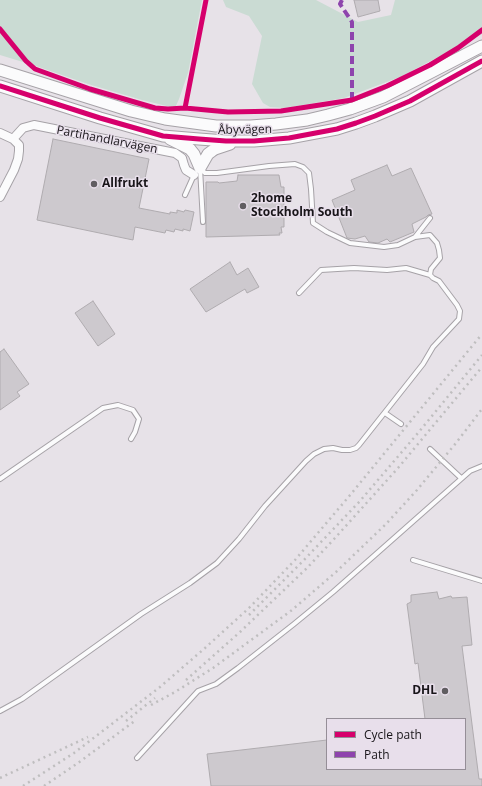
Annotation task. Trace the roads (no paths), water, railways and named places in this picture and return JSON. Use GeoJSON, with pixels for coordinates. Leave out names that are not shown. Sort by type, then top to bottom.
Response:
{"type":"FeatureCollection","features":[{"type":"Feature","properties":{"kind":"street","name":"Åbyvägen"},"geometry":{"type":"LineString","coordinates":[[0,70],[131,112],[165,119],[216,126],[251,126],[306,120],[328,116],[350,109],[383,97],[482,46]]}},
{"type":"Feature","properties":{"kind":"street","name":"Åbyvägen"},"geometry":{"type":"LineString","coordinates":[[0,86],[100,118],[164,136],[198,140],[240,141],[289,138],[323,132],[356,123],[410,101],[482,61]]}},
{"type":"Feature","properties":{"kind":"street","name":"Partihandlarvägen"},"geometry":{"type":"LineString","coordinates":[[12,139],[23,128],[34,125],[175,154],[182,158],[186,170],[197,172]]}},
{"type":"Feature","properties":{"kind":"street"},"geometry":{"type":"LineString","coordinates":[[0,135],[12,139],[19,145],[18,159],[0,198]]}},
{"type":"Feature","properties":{"kind":"street"},"geometry":{"type":"LineString","coordinates":[[164,136],[190,149],[194,154],[197,172]]}},
{"type":"Feature","properties":{"kind":"street"},"geometry":{"type":"LineString","coordinates":[[197,172],[208,154],[212,151],[240,141]]}},
{"type":"Feature","properties":{"kind":"lane"},"geometry":{"type":"LineString","coordinates":[[197,172],[217,173],[288,164],[295,164],[303,167],[309,174],[313,223],[327,232],[350,243],[384,247],[398,245],[415,237],[430,235],[437,244],[440,258],[431,269],[430,274]]}},
{"type":"Feature","properties":{"kind":"lane"},"geometry":{"type":"LineString","coordinates":[[185,195],[197,172]]}},
{"type":"Feature","properties":{"kind":"lane"},"geometry":{"type":"LineString","coordinates":[[197,172],[203,222]]}},
{"type":"Feature","properties":{"kind":"lane"},"geometry":{"type":"LineString","coordinates":[[415,237],[430,218]]}},
{"type":"Feature","properties":{"kind":"lane"},"geometry":{"type":"LineString","coordinates":[[0,711],[22,699],[141,614],[190,583],[217,563],[239,539],[265,506],[314,454],[324,449],[333,448],[350,450],[356,448],[423,364],[433,347],[459,319],[460,312],[457,305],[439,281],[433,278],[430,274],[406,268],[387,270],[354,268],[321,270],[299,292]]}},
{"type":"Feature","properties":{"kind":"lane"},"geometry":{"type":"LineString","coordinates":[[0,479],[103,408],[118,405],[133,410],[139,419],[131,439]]}},
{"type":"Feature","properties":{"kind":"lane"},"geometry":{"type":"LineString","coordinates":[[385,413],[401,424]]}},
{"type":"Feature","properties":{"kind":"lane"},"geometry":{"type":"LineString","coordinates":[[430,448],[461,478]]}},
{"type":"Feature","properties":{"kind":"lane"},"geometry":{"type":"LineString","coordinates":[[137,758],[198,691],[216,684],[294,624],[333,592],[461,478],[470,471],[482,466]]}},
{"type":"Feature","properties":{"kind":"lane"},"geometry":{"type":"LineString","coordinates":[[413,560],[482,581]]}},
{"type":"Feature","properties":{"kind":"railway"},"geometry":{"type":"LineString","coordinates":[[23,786],[74,753],[160,687],[249,608],[295,560],[482,334]]}},
{"type":"Feature","properties":{"kind":"railway"},"geometry":{"type":"LineString","coordinates":[[249,615],[360,501],[482,355]]}},
{"type":"Feature","properties":{"kind":"railway"},"geometry":{"type":"LineString","coordinates":[[186,680],[240,632],[307,568],[398,468],[482,367]]}},
{"type":"Feature","properties":{"kind":"railway"},"geometry":{"type":"LineString","coordinates":[[151,705],[213,668],[292,610],[336,572],[386,524],[417,490],[482,409]]}},
{"type":"Feature","properties":{"kind":"railway"},"geometry":{"type":"LineString","coordinates":[[126,721],[155,698]]}},
{"type":"Feature","properties":{"kind":"railway"},"geometry":{"type":"LineString","coordinates":[[44,786],[136,720]]}},
{"type":"Feature","properties":{"kind":"railway"},"geometry":{"type":"LineString","coordinates":[[0,778],[88,737]]}},
{"type":"Feature","properties":{"kind":"place","name":"Allfrukt"},"geometry":{"type":"Point","coordinates":[94,184]}},
{"type":"Feature","properties":{"kind":"place","name":"2home Stockholm South"},"geometry":{"type":"Point","coordinates":[243,206]}},
{"type":"Feature","properties":{"kind":"place","name":"DHL"},"geometry":{"type":"Point","coordinates":[445,691]}}]}
